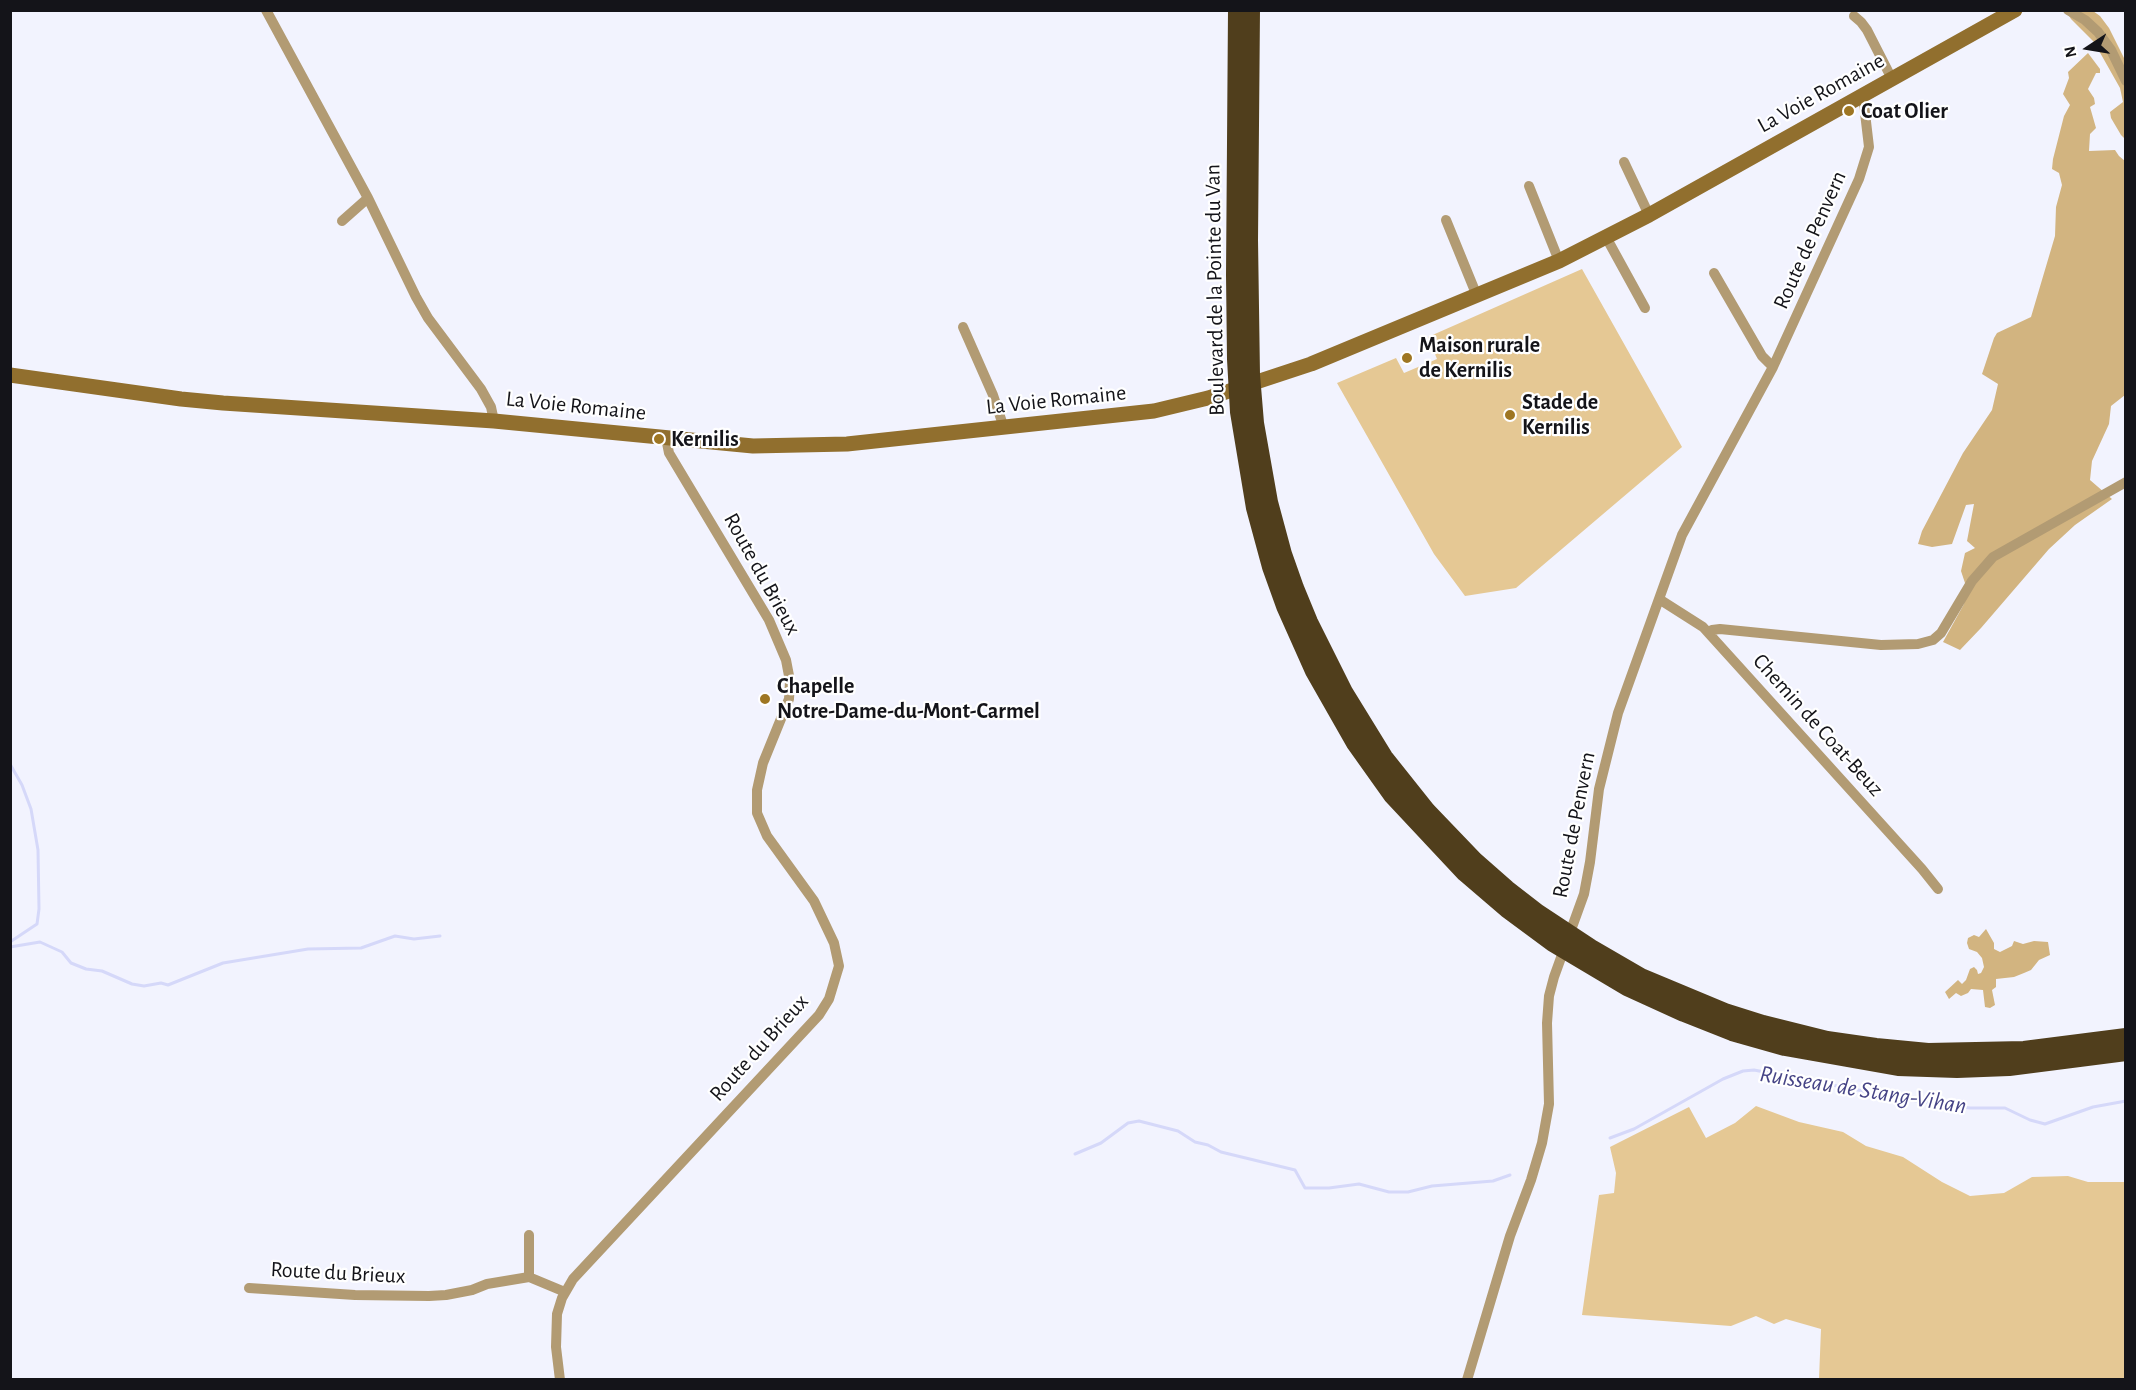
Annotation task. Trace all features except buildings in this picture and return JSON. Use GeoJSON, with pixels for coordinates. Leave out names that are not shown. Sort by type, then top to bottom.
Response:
{"type":"FeatureCollection","features":[{"type":"Feature","properties":{"kind":"highway","name":"Boulevard de la Pointe du Van"},"geometry":{"type":"LineString","coordinates":[[1237,10],[1236,359],[1239,412],[1254,508],[1285,606],[1314,671],[1355,743],[1398,802],[1465,873],[1553,944],[1627,987],[1732,1032],[1785,1047],[1898,1067],[1957,1069],[2009,1067],[2126,1052]]}},
{"type":"Feature","properties":{"kind":"highway","name":"Boulevard de la Pointe du Van"},"geometry":{"type":"LineString","coordinates":[[1251,10],[1249,240],[1251,375],[1255,423],[1269,502],[1288,570],[1324,654],[1362,723],[1384,757],[1420,802],[1474,860],[1538,913],[1641,977],[1725,1012],[1827,1040],[1928,1052],[2024,1050],[2126,1037]]}},
{"type":"Feature","properties":{"kind":"street"},"geometry":{"type":"LineString","coordinates":[[266,10],[368,198],[416,297],[428,318],[481,389],[491,407],[494,421]]}},
{"type":"Feature","properties":{"kind":"street","name":"La Voie Romaine"},"geometry":{"type":"LineString","coordinates":[[10,375],[181,399],[494,421],[753,446],[814,446],[1141,414],[1208,398],[1277,376],[1397,322],[1477,296],[1559,261],[1649,215],[2016,10]]}},
{"type":"Feature","properties":{"kind":"street"},"geometry":{"type":"LineString","coordinates":[[2068,10],[2085,20],[2098,33],[2111,50],[2126,81]]}},
{"type":"Feature","properties":{"kind":"street"},"geometry":{"type":"LineString","coordinates":[[1854,16],[1867,30],[1892,79]]}},
{"type":"Feature","properties":{"kind":"street","name":"Route de Penvern"},"geometry":{"type":"LineString","coordinates":[[1467,1380],[1510,1236],[1532,1180],[1542,1143],[1549,1104],[1547,1017],[1549,996],[1580,907],[1590,862],[1599,789],[1618,713],[1677,548],[1692,514],[1773,367],[1859,179],[1869,147],[1867,125],[1857,99]]}},
{"type":"Feature","properties":{"kind":"street"},"geometry":{"type":"LineString","coordinates":[[1624,162],[1649,215]]}},
{"type":"Feature","properties":{"kind":"street"},"geometry":{"type":"LineString","coordinates":[[1529,186],[1559,261]]}},
{"type":"Feature","properties":{"kind":"street"},"geometry":{"type":"LineString","coordinates":[[342,221],[368,198]]}},
{"type":"Feature","properties":{"kind":"street"},"geometry":{"type":"LineString","coordinates":[[1446,220],[1477,296]]}},
{"type":"Feature","properties":{"kind":"street"},"geometry":{"type":"LineString","coordinates":[[1606,237],[1645,308]]}},
{"type":"Feature","properties":{"kind":"street","name":"Route de Penvern"},"geometry":{"type":"LineString","coordinates":[[1714,273],[1756,347],[1773,367]]}},
{"type":"Feature","properties":{"kind":"street"},"geometry":{"type":"LineString","coordinates":[[963,327],[993,395],[1004,428]]}},
{"type":"Feature","properties":{"kind":"street","name":"Route du Brieux"},"geometry":{"type":"LineString","coordinates":[[560,1380],[556,1323],[559,1305],[565,1292],[581,1270],[819,1015],[829,999],[839,966],[834,942],[814,901],[763,830],[757,813],[757,790],[762,769],[789,699],[790,681],[786,660],[769,620],[669,453],[666,438]]}},
{"type":"Feature","properties":{"kind":"street"},"geometry":{"type":"LineString","coordinates":[[1708,633],[1720,629],[1881,645],[1918,644],[1935,639],[1980,570],[1993,557],[2126,482]]}},
{"type":"Feature","properties":{"kind":"street","name":"Chemin de Coat-Beuz"},"geometry":{"type":"LineString","coordinates":[[1659,599],[1695,620],[1708,633],[1922,869],[1938,890]]}},
{"type":"Feature","properties":{"kind":"street"},"geometry":{"type":"LineString","coordinates":[[529,1235],[529,1277],[565,1292]]}},
{"type":"Feature","properties":{"kind":"street","name":"Route du Brieux"},"geometry":{"type":"LineString","coordinates":[[249,1288],[365,1295],[429,1296],[446,1295],[487,1284],[529,1277]]}},
{"type":"Feature","properties":{"kind":"shaded area"},"geometry":{"type":"Polygon","coordinates":[[[2066,11],[2093,11],[2100,16],[2109,28],[2125,60],[2125,139],[2111,118],[2110,112],[2123,102],[2120,88],[2094,42],[2066,11]]]}},
{"type":"Feature","properties":{"kind":"shaded area"},"geometry":{"type":"Polygon","coordinates":[[[2088,53],[2100,69],[2100,73],[2096,73],[2088,89],[2094,98],[2095,104],[2090,107],[2096,128],[2090,134],[2089,151],[2115,150],[2125,161],[2125,395],[2111,406],[2109,424],[2092,461],[2090,480],[2112,499],[2075,525],[2049,549],[1960,650],[1943,642],[1964,604],[1966,586],[1961,571],[1965,553],[1975,548],[1967,541],[1974,504],[1966,505],[1952,544],[1932,547],[1918,544],[1922,531],[1963,453],[1992,410],[1998,384],[1982,374],[1994,338],[1997,333],[2031,317],[2055,236],[2056,207],[2062,185],[2059,173],[2052,169],[2053,159],[2064,116],[2070,105],[2063,94],[2069,78],[2068,72],[2088,53]]]}},
{"type":"Feature","properties":{"kind":"shaded area","name":"Stade de Kernilis"},"geometry":{"type":"Polygon","coordinates":[[[1582,269],[1682,447],[1516,588],[1465,596],[1434,554],[1337,383],[1396,358],[1404,373],[1437,359],[1428,337],[1582,269]]]}},
{"type":"Feature","properties":{"kind":"shaded area"},"geometry":{"type":"Polygon","coordinates":[[[1986,929],[1994,943],[1994,949],[2000,952],[2012,946],[2014,941],[2023,944],[2034,941],[2048,942],[2050,955],[2039,960],[2031,970],[2014,977],[1996,979],[1996,987],[1992,990],[1995,1005],[1990,1008],[1985,1007],[1983,990],[1971,989],[1961,996],[1956,993],[1949,999],[1945,992],[1958,980],[1962,984],[1970,969],[1974,967],[1978,974],[1981,973],[1984,967],[1982,958],[1977,952],[1969,949],[1967,943],[1968,938],[1974,935],[1979,937],[1986,929]]]}},
{"type":"Feature","properties":{"kind":"shaded area"},"geometry":{"type":"Polygon","coordinates":[[[1756,1106],[1799,1122],[1843,1132],[1866,1146],[1903,1157],[1942,1182],[1970,1196],[2004,1193],[2032,1177],[2068,1176],[2088,1182],[2125,1182],[2125,1379],[1819,1379],[1821,1329],[1786,1319],[1774,1324],[1756,1316],[1731,1326],[1582,1315],[1599,1195],[1614,1193],[1616,1173],[1610,1147],[1689,1107],[1706,1138],[1735,1123],[1756,1106]]]}},
{"type":"Feature","properties":{"kind":"waterway"},"geometry":{"type":"LineString","coordinates":[[10,764],[22,785],[31,809],[38,850],[39,909],[37,924],[10,942]]}},
{"type":"Feature","properties":{"kind":"waterway"},"geometry":{"type":"LineString","coordinates":[[10,947],[40,942],[62,952],[71,963],[144,986],[161,983],[168,985],[223,963],[308,949],[361,948],[395,936],[414,939],[440,936]]}},
{"type":"Feature","properties":{"kind":"waterway","name":"Ruisseau de Stang-Vihan"},"geometry":{"type":"LineString","coordinates":[[1610,1138],[1634,1129],[1723,1079],[1743,1071],[1754,1070],[1910,1100],[1970,1108],[2005,1108],[2030,1120],[2045,1124],[2093,1107],[2126,1101]]}},
{"type":"Feature","properties":{"kind":"waterway","name":"Ruisseau de Stang-Vihan"},"geometry":{"type":"LineString","coordinates":[[1075,1154],[1101,1143],[1128,1123],[1139,1121],[1178,1131],[1195,1142],[1208,1145],[1221,1152],[1295,1170],[1305,1188],[1359,1184],[1389,1192],[1408,1192],[1432,1186],[1493,1181],[1510,1175]]}},
{"type":"Feature","properties":{"kind":"place","name":"Coat Olier"},"geometry":{"type":"Point","coordinates":[1849,111]}},
{"type":"Feature","properties":{"kind":"place","name":"Maison rurale de Kernilis"},"geometry":{"type":"Point","coordinates":[1407,358]}},
{"type":"Feature","properties":{"kind":"place","name":"Stade de Kernilis"},"geometry":{"type":"Point","coordinates":[1510,415]}},
{"type":"Feature","properties":{"kind":"place","name":"Kernilis"},"geometry":{"type":"Point","coordinates":[659,439]}},
{"type":"Feature","properties":{"kind":"place","name":"Chapelle Notre-Dame-du-Mont-Carmel"},"geometry":{"type":"Point","coordinates":[765,699]}}]}
